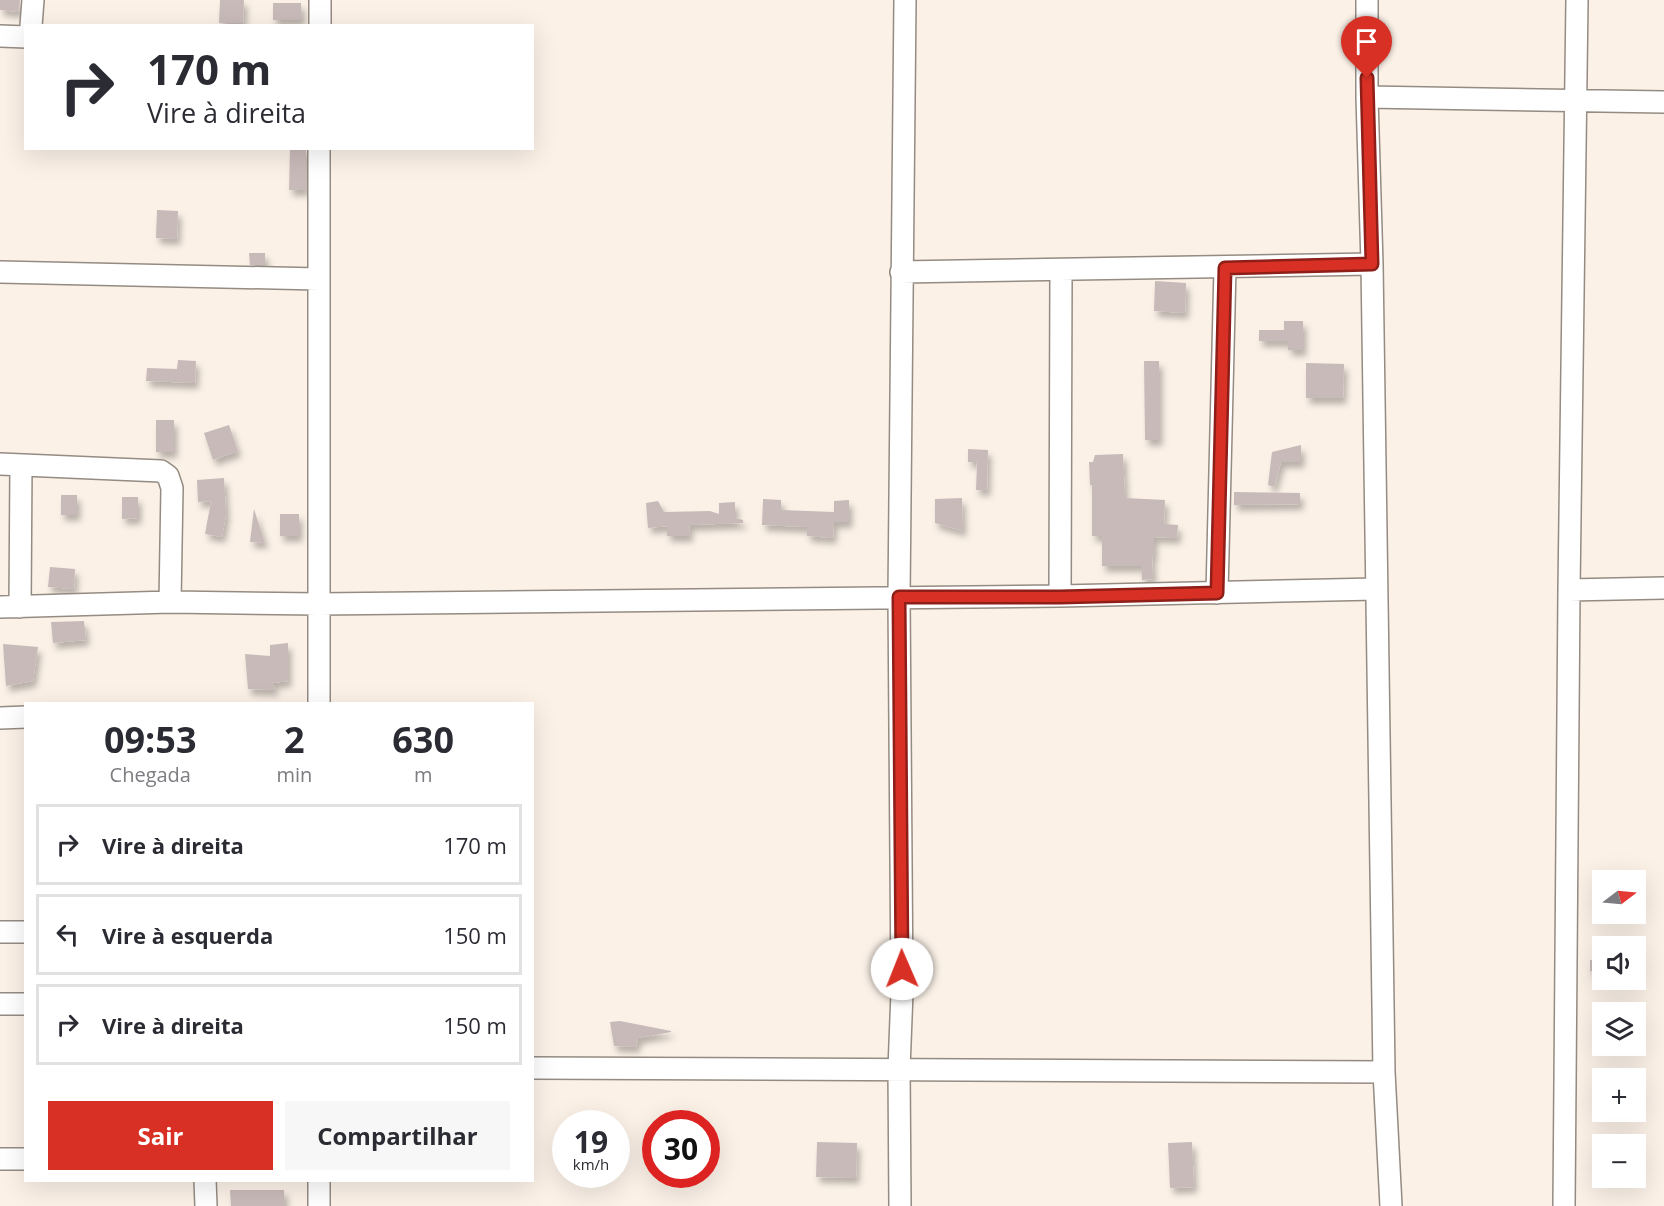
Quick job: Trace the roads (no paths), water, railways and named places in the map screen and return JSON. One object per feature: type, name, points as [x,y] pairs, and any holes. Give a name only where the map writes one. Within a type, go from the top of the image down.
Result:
[{"type":"street","points":[[32,24],[33,0]]},
{"type":"street","points":[[320,0],[320,24]]},
{"type":"street","points":[[900,1206],[899,1069],[902,992],[899,597],[905,0]]},
{"type":"street","points":[[1367,0],[1384,1072],[1391,1206]]},
{"type":"street","points":[[1564,1206],[1577,0]]},
{"type":"street","points":[[0,36],[24,37]]},
{"type":"street","points":[[1367,97],[1664,102]]},
{"type":"street","points":[[319,150],[319,702]]},
{"type":"street","points":[[901,272],[1372,264]]},
{"type":"street","points":[[1217,593],[1225,268]]},
{"type":"street","points":[[1060,597],[1061,271]]},
{"type":"street","points":[[0,272],[318,279]]},
{"type":"street","points":[[170,602],[172,488],[168,476],[160,471],[10,464],[10,607],[170,602],[318,604],[1060,597],[1376,589]]},
{"type":"street","points":[[1569,590],[1664,588]]},
{"type":"street","points":[[0,718],[24,717]]},
{"type":"street","points":[[0,932],[24,932]]},
{"type":"street","points":[[0,1004],[24,1004]]},
{"type":"street","points":[[534,1068],[1384,1072]]},
{"type":"street","points":[[0,1159],[24,1159]]},
{"type":"street","points":[[205,1182],[206,1206]]},
{"type":"street","points":[[320,1182],[320,1206]]}]
